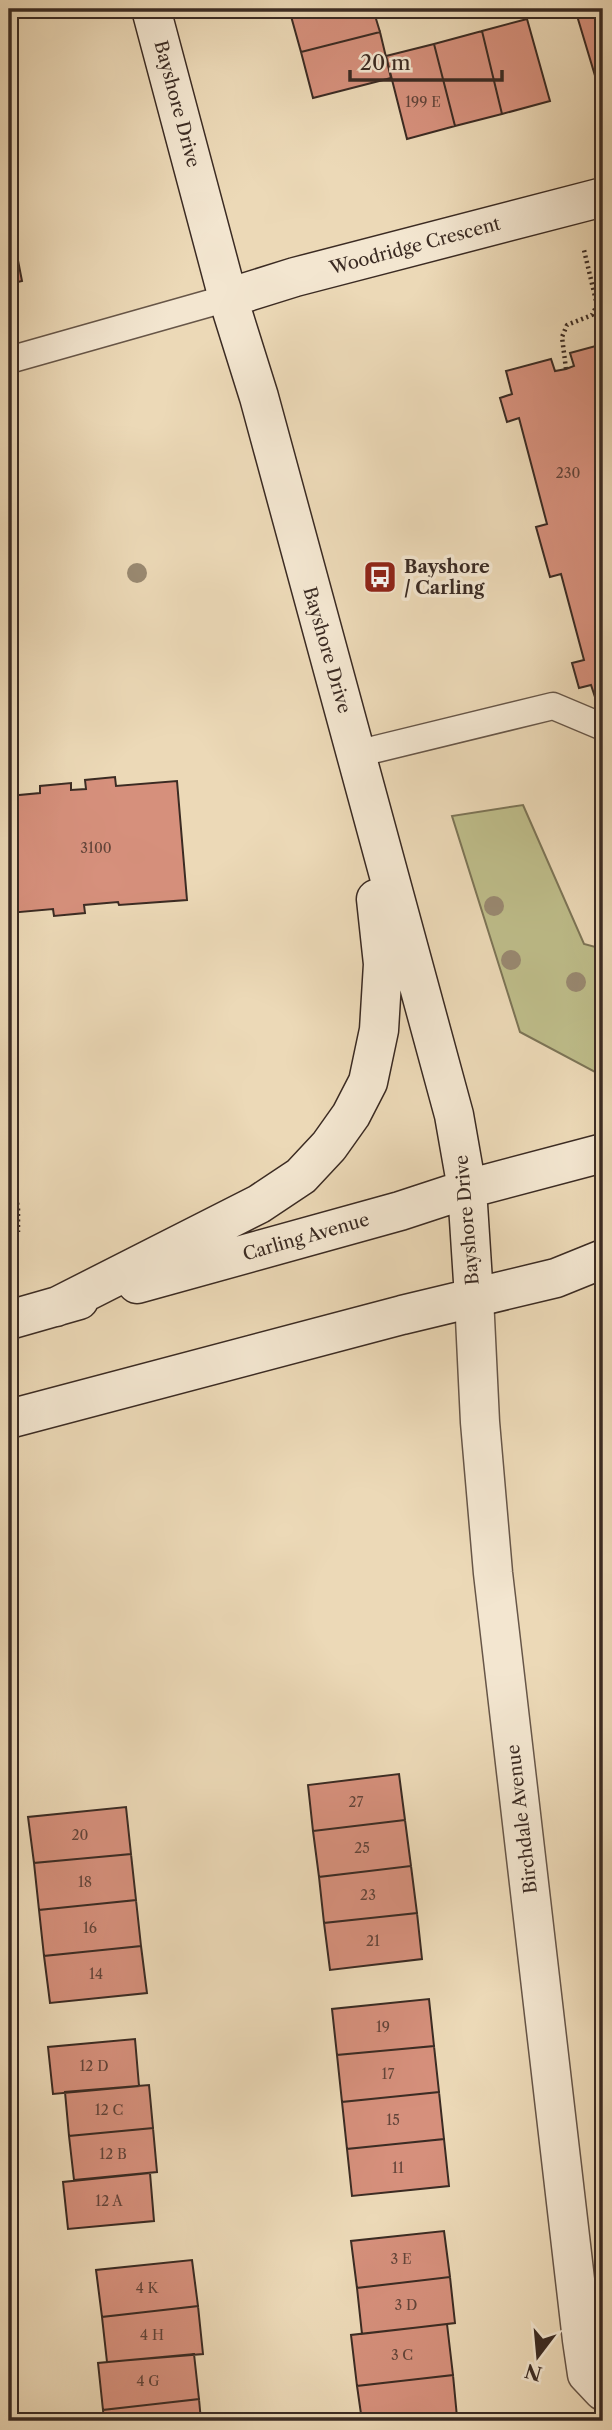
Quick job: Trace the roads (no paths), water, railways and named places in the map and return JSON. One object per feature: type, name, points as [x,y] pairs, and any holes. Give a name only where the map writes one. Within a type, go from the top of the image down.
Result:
[{"type":"main road","name":"Bayshore Drive","points":[[152,9],[228,298],[259,397],[454,1115],[467,1189],[474,1297]]},
{"type":"main road","name":"Woodridge Crescent","points":[[228,298],[295,277],[603,197]]},
{"type":"main road","points":[[56,1307],[259,1204],[301,1176],[329,1146],[351,1115],[368,1082],[379,1030],[383,964],[358,761]]},
{"type":"main road","name":"Carling Avenue","points":[[9,1320],[400,1211],[467,1189],[603,1153]]},
{"type":"main road","points":[[9,1419],[556,1278],[603,1259]]},
{"type":"main road","name":"Birchdale Avenue","points":[[474,1297],[480,1422],[494,1573],[582,2340],[587,2374],[603,2391]]},
{"type":"lane","points":[[9,360],[228,298]]},
{"type":"lane","points":[[358,761],[554,706],[603,727]]},
{"type":"place","name":"Bayshore / Carling","points":[[380,577]]}]
